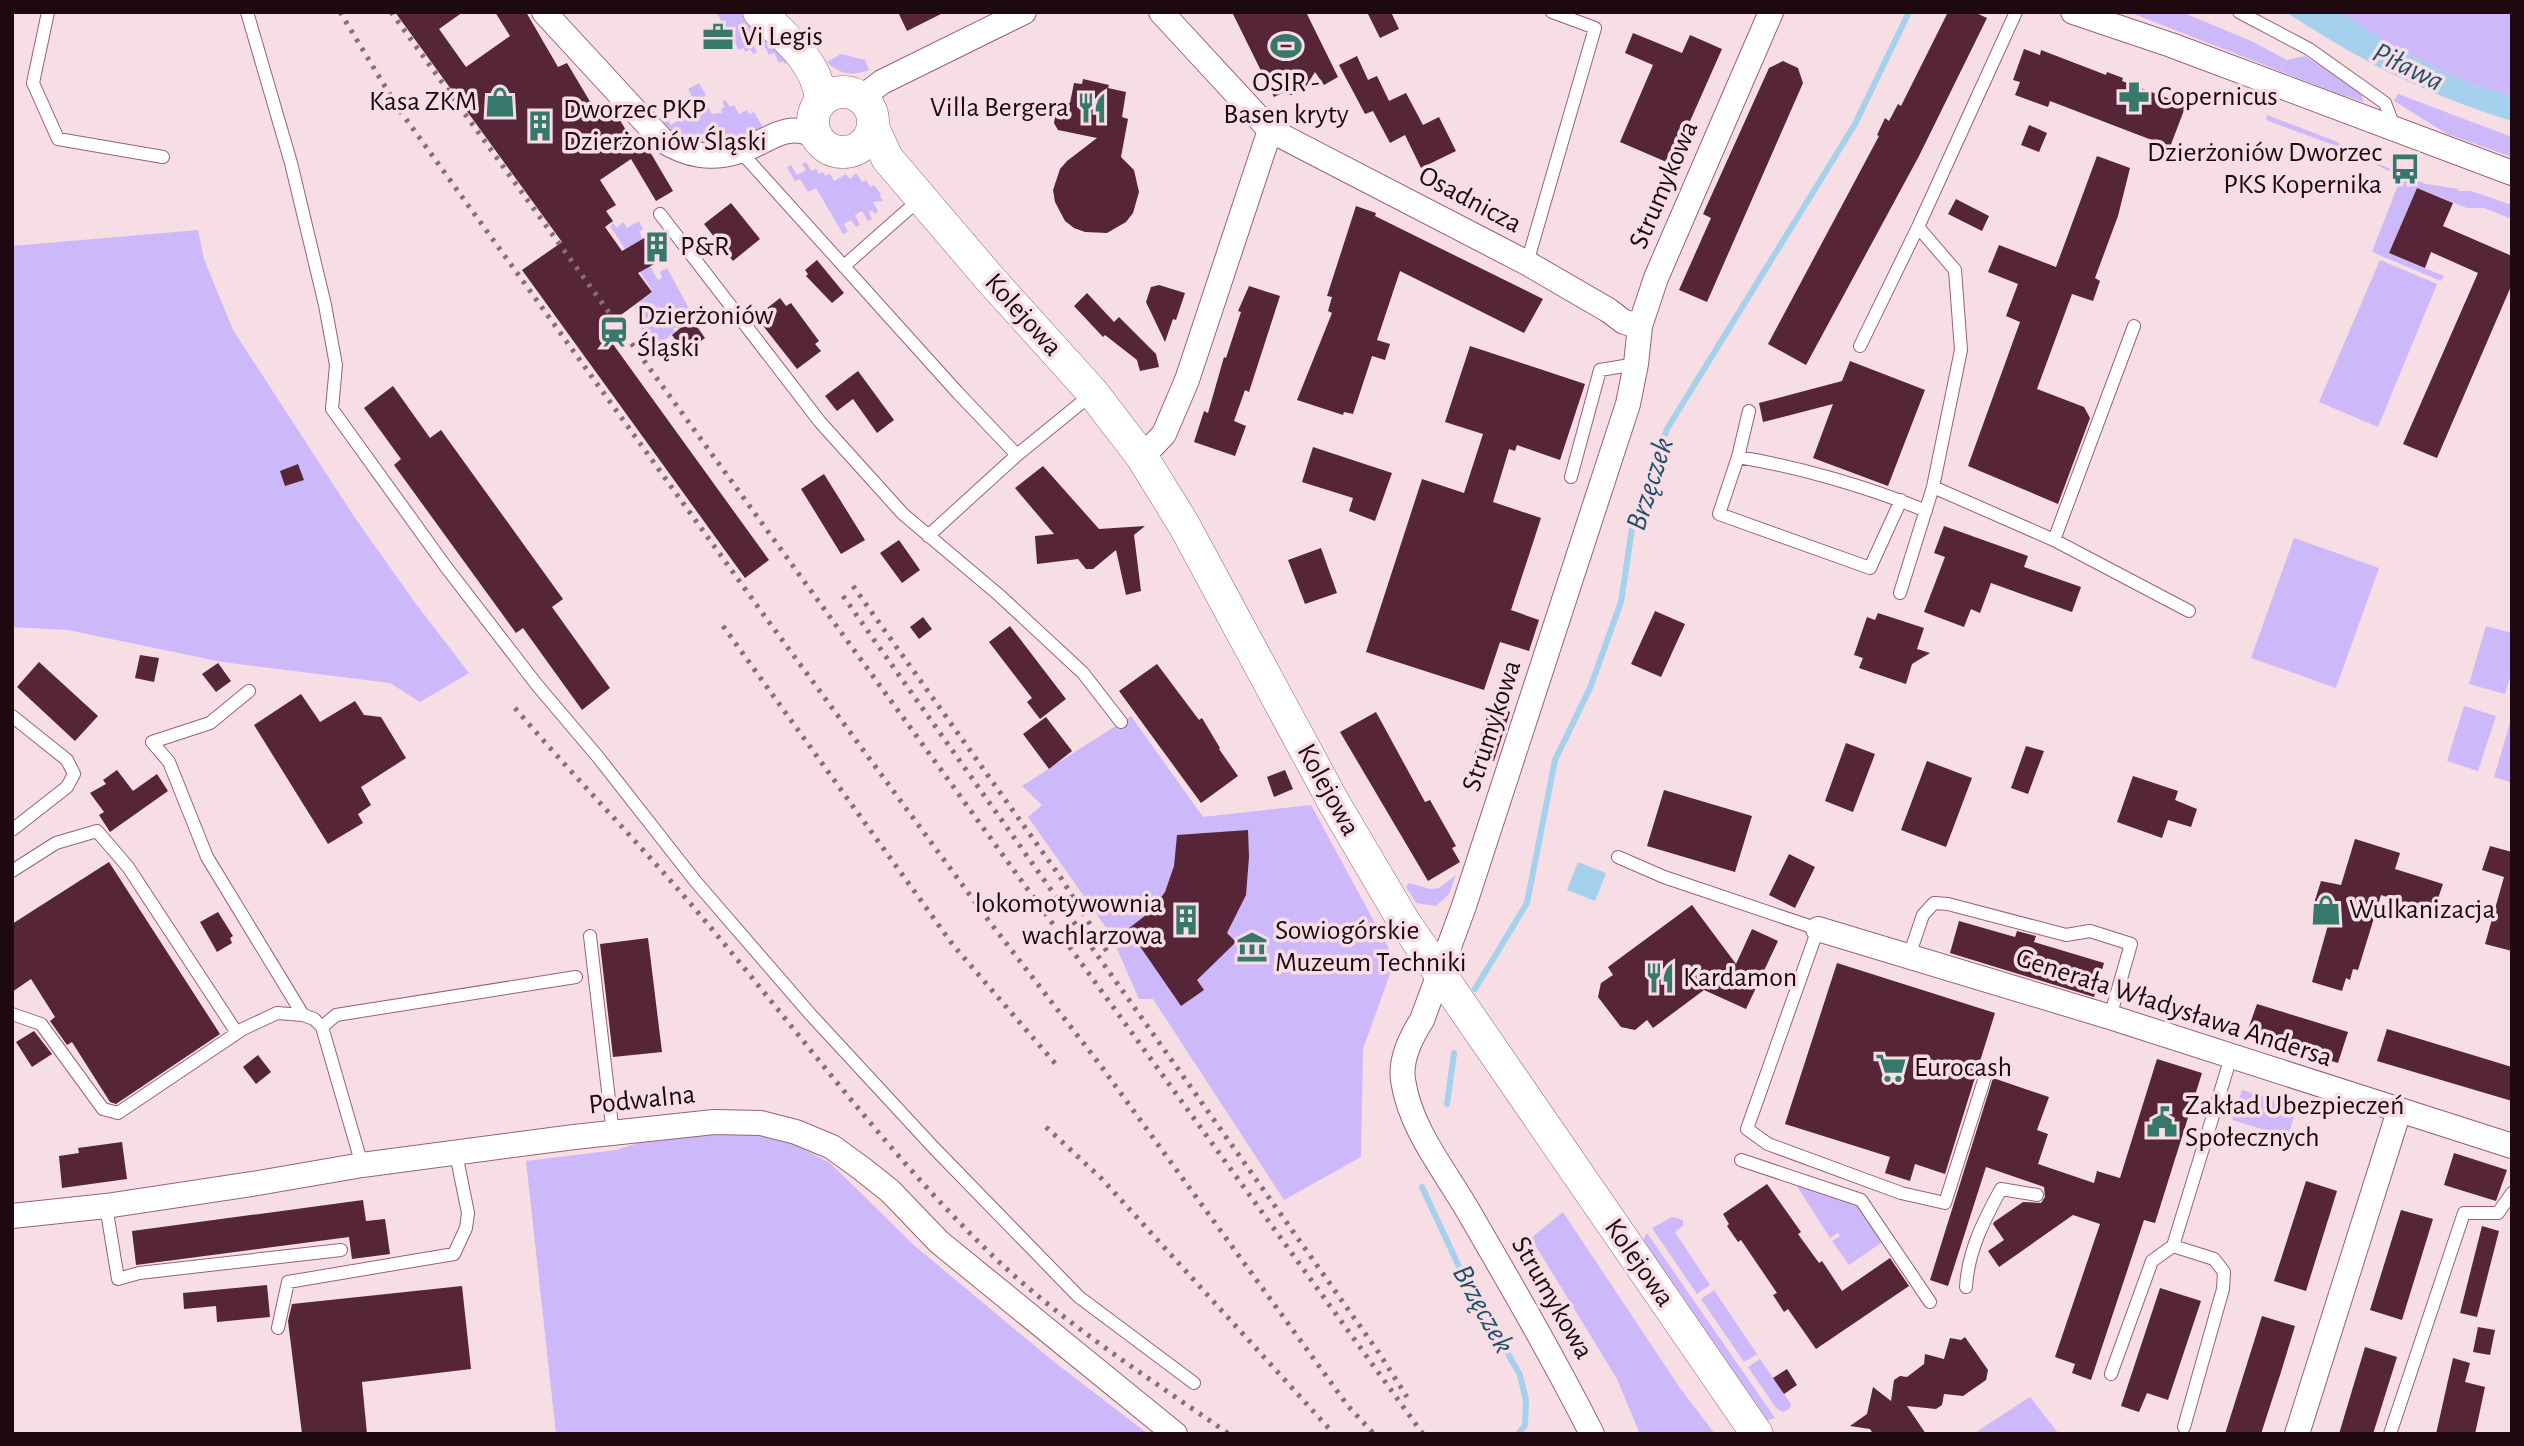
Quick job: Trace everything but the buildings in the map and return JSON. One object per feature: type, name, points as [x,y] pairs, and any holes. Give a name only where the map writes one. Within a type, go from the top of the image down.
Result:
[{"type":"street","points":[[544,12],[662,140],[678,150],[709,156],[740,151],[786,130],[798,130],[816,136]]},
{"type":"street","points":[[759,12],[834,91],[871,111],[875,143],[856,150],[838,152],[821,144],[816,136],[813,117],[834,91],[883,82],[1024,12]]},
{"type":"street","name":"Osadnicza","points":[[1161,12],[1270,130],[1527,263],[1608,310],[1623,322],[1640,326]]},
{"type":"street","name":"Strumykowa","points":[[1592,1434],[1539,1333],[1417,1125],[1402,1078],[1404,1061],[1469,893],[1628,404],[1640,326],[1656,278],[1772,12]]},
{"type":"street","points":[[2073,12],[2171,45],[2512,173]]},
{"type":"street","points":[[1142,457],[1164,434],[1187,380],[1270,130]]},
{"type":"street","name":"Kolejowa","points":[[875,143],[991,281],[1093,393],[1142,457],[1184,525],[1334,803],[1403,920],[1757,1434]]},
{"type":"street","name":"Generała Władysława Andersa","points":[[1818,929],[2109,1017],[2512,1146]]},
{"type":"street","points":[[2297,1434],[2399,1111]]},
{"type":"street","name":"Podwalna","points":[[12,1216],[106,1206],[362,1165],[714,1122],[761,1123],[796,1132],[832,1147],[890,1191],[939,1242],[1175,1434]]},
{"type":"lane","points":[[48,12],[33,83],[58,139],[163,158]]},
{"type":"lane","points":[[247,12],[291,163],[325,305],[335,365],[332,409],[446,568],[537,685],[598,757],[696,882],[811,1015],[934,1148],[1079,1297],[1194,1383]]},
{"type":"lane","points":[[1527,263],[1595,28],[1552,12]]},
{"type":"lane","points":[[1860,346],[1918,228],[2017,12]]},
{"type":"lane","points":[[2239,12],[2309,49],[2385,103],[2396,130]]},
{"type":"lane","points":[[740,151],[1017,455]]},
{"type":"lane","points":[[844,266],[921,198]]},
{"type":"lane","points":[[660,214],[820,422],[903,514],[999,594],[1083,673],[1121,722]]},
{"type":"lane","points":[[1900,593],[1933,487],[1961,350],[1955,270],[1918,228]]},
{"type":"lane","points":[[2054,540],[2134,326]]},
{"type":"lane","points":[[1571,477],[1600,370],[1636,364]]},
{"type":"lane","points":[[928,536],[1017,455],[1093,393]]},
{"type":"lane","points":[[1749,411],[1720,514],[1870,568],[1900,500]]},
{"type":"lane","points":[[1738,457],[1771,463],[1900,500],[1926,511]]},
{"type":"lane","points":[[1933,487],[2054,540],[2189,611]]},
{"type":"lane","points":[[249,691],[210,723],[152,742],[169,762],[207,857],[303,1015]]},
{"type":"lane","points":[[12,716],[67,760],[74,774],[67,787],[12,830]]},
{"type":"lane","points":[[12,871],[56,843],[97,831],[128,867],[237,1033]]},
{"type":"lane","points":[[1618,857],[1661,881],[1818,929],[1747,1129],[1768,1144],[1901,1193],[1945,1203],[1985,1077]]},
{"type":"lane","points":[[1909,956],[1923,915],[1934,903],[1948,904],[2066,935],[2090,931],[2131,944],[2109,1017]]},
{"type":"lane","points":[[590,936],[613,1134]]},
{"type":"lane","points":[[323,1027],[336,1015],[576,978]]},
{"type":"lane","points":[[12,1014],[41,1024],[103,1109],[118,1113],[237,1033],[277,1013],[303,1015],[314,1019],[323,1027],[362,1165]]},
{"type":"lane","points":[[2111,1374],[2151,1261],[2173,1246],[2231,1057]]},
{"type":"lane","points":[[278,1328],[288,1282],[454,1254],[466,1228],[468,1213],[456,1154]]},
{"type":"lane","points":[[1741,1160],[1861,1200],[1930,1302]]},
{"type":"lane","points":[[1966,1287],[1967,1271],[1981,1226],[2001,1189],[2037,1195]]},
{"type":"lane","points":[[2390,1434],[2464,1213],[2498,1213],[2512,1193]]},
{"type":"lane","points":[[106,1206],[118,1279],[139,1273],[341,1250]]},
{"type":"lane","points":[[2173,1246],[2214,1259],[2224,1272],[2223,1289],[2184,1427]]},
{"type":"shaded area","points":[[716,12],[746,12],[792,60],[785,64],[783,61],[779,63],[774,53],[769,55],[765,47],[761,49],[756,41],[752,43],[757,52],[753,54],[750,49],[746,52],[743,48],[739,50]]},
{"type":"shaded area","points":[[2129,12],[2182,12],[2253,42],[2287,60],[2305,56],[2361,93],[2364,102],[2336,93]]},
{"type":"shaded area","points":[[2337,12],[2512,12],[2512,96],[2471,84],[2397,49]]},
{"type":"shaded area","points":[[841,54],[865,60],[869,70],[847,73],[837,70],[827,62]]},
{"type":"shaded area","points":[[699,83],[712,114],[722,113],[721,109],[725,107],[722,102],[725,100],[730,107],[734,105],[739,114],[747,110],[750,114],[754,112],[764,129],[737,140],[711,145],[687,140],[661,124],[668,120],[671,125],[678,120],[673,111],[677,109],[682,117],[690,112],[693,118],[697,116],[693,107],[696,104],[688,89]]},
{"type":"shaded area","points":[[2398,94],[2512,137],[2512,157],[2447,134],[2394,101]]},
{"type":"shaded area","points":[[2267,115],[2335,141],[2360,156],[2426,184],[2471,191],[2512,205],[2512,219],[2484,208],[2467,208],[2417,188],[2389,253],[2444,276],[2441,281],[2372,252],[2401,177],[2347,150],[2266,120]]},
{"type":"shaded area","points":[[806,162],[811,171],[816,169],[819,174],[823,172],[825,176],[830,174],[834,181],[846,174],[850,179],[856,173],[862,182],[866,180],[870,187],[874,185],[883,201],[873,202],[878,211],[875,214],[872,210],[869,212],[872,219],[868,221],[862,211],[855,215],[860,225],[856,227],[851,220],[844,224],[848,232],[843,234],[816,188],[808,192],[800,179],[795,181],[787,167],[791,165],[797,175],[806,170],[802,164]]},
{"type":"shaded area","points":[[639,221],[643,229],[639,232],[644,241],[637,245],[658,280],[662,278],[660,272],[667,268],[705,338],[690,320],[678,329],[673,329],[675,332],[655,347],[637,321],[635,305],[652,293],[652,290],[610,226],[613,223],[617,228],[623,222],[627,228]]},
{"type":"shaded area","points":[[198,230],[204,259],[233,330],[355,518],[469,673],[420,702],[390,683],[222,662],[68,630],[12,627],[12,246]]},
{"type":"shaded area","points":[[2380,260],[2437,284],[2378,427],[2319,402]]},
{"type":"shaded area","points":[[2294,538],[2379,568],[2336,688],[2251,658]]},
{"type":"shaded area","points":[[2486,626],[2512,633],[2512,671],[2505,694],[2469,684]]},
{"type":"shaded area","points":[[2464,706],[2496,716],[2478,771],[2447,761]]},
{"type":"shaded area","name":"Sowiogórskie Muzeum Techniki","points":[[1131,716],[1203,817],[1311,805],[1395,960],[1363,1049],[1361,1157],[1284,1200],[1153,999],[1139,999],[1110,933],[1028,817],[1042,805],[1022,786]]},
{"type":"shaded area","points":[[2512,716],[2512,783],[2494,777]]},
{"type":"shaded area","points":[[1456,875],[1449,894],[1436,906],[1416,903],[1406,887],[1409,883],[1430,889],[1439,888]]},
{"type":"shaded area","points":[[2242,1090],[2297,1106],[2288,1137],[2232,1120]]},
{"type":"shaded area","points":[[690,1127],[774,1134],[830,1163],[916,1247],[1053,1361],[1148,1434],[556,1434],[526,1161],[616,1150]]},
{"type":"shaded area","points":[[1795,1183],[1858,1204],[1884,1241],[1849,1265],[1832,1241],[1840,1236],[1838,1233],[1830,1238]]},
{"type":"shaded area","points":[[1563,1212],[1680,1388],[1715,1434],[1640,1434],[1617,1379],[1531,1238]]},
{"type":"shaded area","points":[[1672,1217],[1683,1220],[1683,1226],[1675,1232],[1710,1285],[1697,1294],[1652,1228]]},
{"type":"shaded area","points":[[1647,1233],[1775,1418],[1766,1421],[1642,1242]]},
{"type":"shaded area","points":[[1714,1290],[1757,1354],[1744,1362],[1701,1299]]},
{"type":"shaded area","points":[[1760,1359],[1791,1404],[1789,1409],[1783,1412],[1776,1408],[1748,1367]]},
{"type":"shaded area","points":[[2030,1397],[2059,1434],[1973,1434]]},
{"type":"water","name":"Piława","points":[[2286,12],[2340,12],[2397,49],[2471,84],[2512,96],[2512,121],[2451,100],[2395,75]]},
{"type":"water","points":[[1578,862],[1606,873],[1595,901],[1567,890]]},
{"type":"waterway","name":"Brzęczek","points":[[1475,989],[1527,903],[1555,760],[1590,688],[1621,602],[1633,522],[1667,429],[1855,124],[1909,12]]},
{"type":"waterway","name":"Brzęczek","points":[[1447,1104],[1454,1053]]},
{"type":"waterway","name":"Brzęczek","points":[[1422,1187],[1462,1273],[1520,1375],[1526,1400],[1525,1425],[1518,1434]]},
{"type":"railway","points":[[340,12],[398,108],[766,618],[989,921],[1101,1066],[1348,1406],[1374,1434]]},
{"type":"railway","points":[[391,12],[1423,1434]]},
{"type":"railway","points":[[853,586],[1061,878],[1108,953]]},
{"type":"railway","points":[[843,596],[1379,1353],[1407,1397]]},
{"type":"railway","points":[[723,626],[953,945],[1059,1068]]},
{"type":"railway","points":[[515,708],[692,905],[886,1141],[958,1221],[996,1259],[1051,1306],[1109,1351],[1229,1434]]},
{"type":"railway","points":[[1046,1127],[1102,1179],[1334,1434]]},
{"type":"place","name":"Vi Legis","points":[[718,37]]},
{"type":"place","name":"OSIR - Basen kryty","points":[[1286,46]]},
{"type":"place","name":"Copernicus","points":[[2134,97]]},
{"type":"place","name":"Kasa ZKM","points":[[500,102]]},
{"type":"place","name":"Villa Bergera","points":[[1092,108]]},
{"type":"place","name":"Dworzec PKP Dzierżoniów Śląski","points":[[540,126]]},
{"type":"place","name":"Dzierżoniów Dworzec PKS Kopernika","points":[[2405,169]]},
{"type":"place","name":"P&R","points":[[657,247]]},
{"type":"place","name":"Dzierżoniów Śląski","points":[[614,332]]},
{"type":"place","name":"Wulkanizacja","points":[[2326,910]]},
{"type":"place","name":"lokomotywownia wachlarzowa","points":[[1186,920]]},
{"type":"place","name":"Sowiogórskie Muzeum Techniki","points":[[1252,947]]},
{"type":"place","name":"Kardamon","points":[[1660,978]]},
{"type":"place","name":"Eurocash","points":[[1891,1068]]},
{"type":"place","name":"Zakład Ubezpieczeń Społecznych","points":[[2162,1122]]}]
